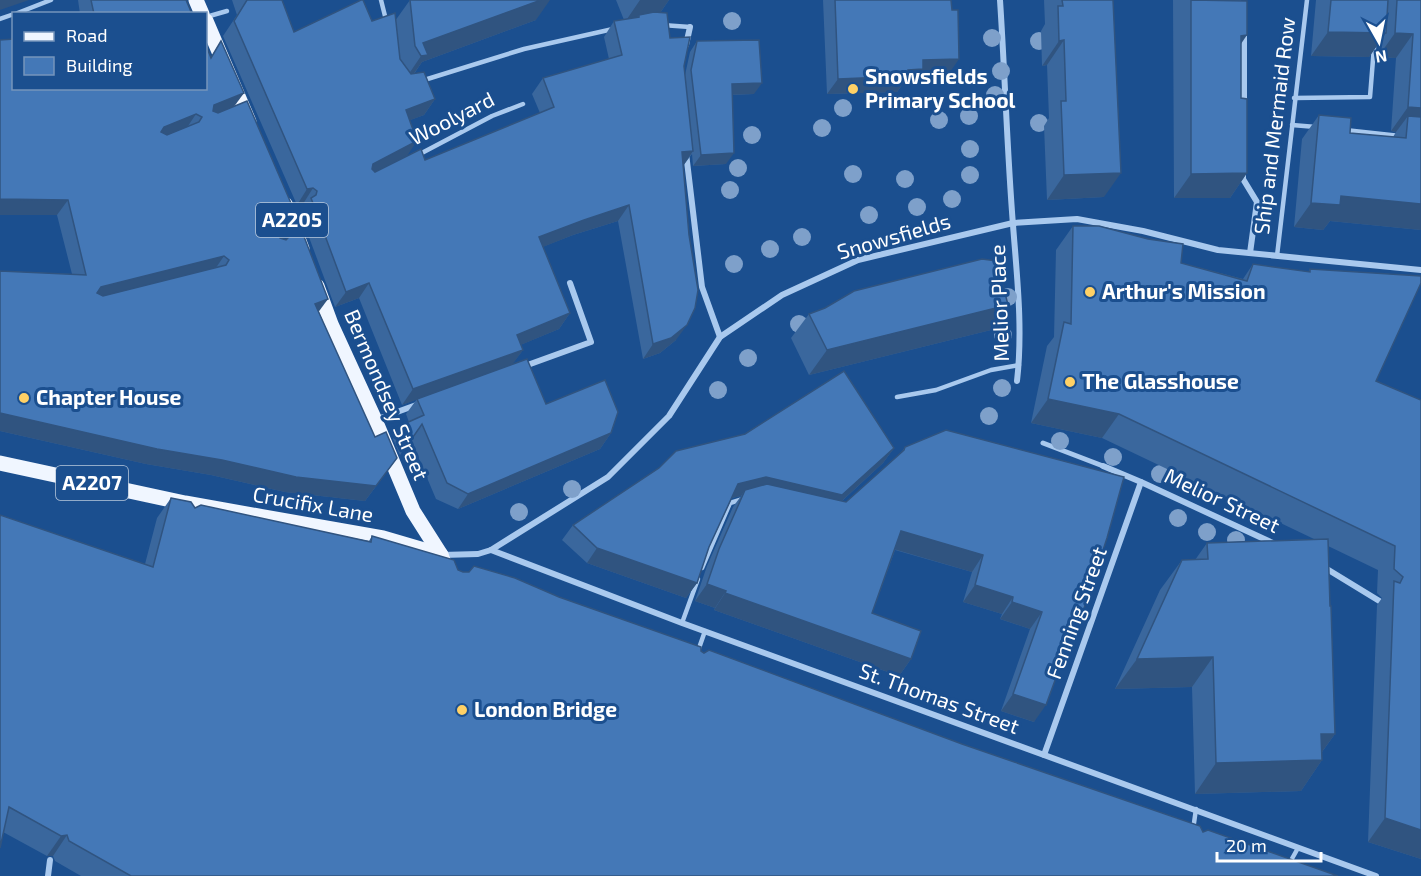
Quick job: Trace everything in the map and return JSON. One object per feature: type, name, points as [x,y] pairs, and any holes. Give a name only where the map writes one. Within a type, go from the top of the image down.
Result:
[{"type":"main road","points":[[207,22],[239,111],[257,140]]},
{"type":"main road","name":"Bermondsey Street","points":[[280,192],[295,210],[292,233],[311,271],[331,324],[375,420],[412,511],[441,555],[451,583]]},
{"type":"main road","name":"Crucifix Lane","points":[[0,463],[184,507],[383,538],[441,555]]},
{"type":"street","name":"Melior Place","points":[[1000,0],[1019,292],[1017,381]]},
{"type":"street","points":[[1244,24],[1244,108]]},
{"type":"street","points":[[685,49],[690,27]]},
{"type":"street","points":[[686,150],[702,287],[720,338]]},
{"type":"street","points":[[1243,167],[1243,179],[1257,202],[1250,253]]},
{"type":"street","name":"Snowsfields","points":[[441,555],[478,554],[491,550],[608,477],[669,416],[720,338],[782,295],[858,260],[1013,223],[1077,219],[1143,231],[1218,250],[1421,270]]},
{"type":"street","points":[[515,369],[591,342],[570,283]]},
{"type":"street","points":[[375,420],[429,401]]},
{"type":"street","name":"Melior Street","points":[[1043,443],[1141,482],[1281,547]]},
{"type":"street","name":"Fenning Street","points":[[1044,755],[1141,482]]},
{"type":"street","name":"St. Thomas Street","points":[[491,550],[682,623],[1376,876]]},
{"type":"street","points":[[1314,562],[1381,602]]},
{"type":"street","points":[[48,876],[50,860]]},
{"type":"lane","points":[[19,12],[51,0]]},
{"type":"lane","points":[[381,0],[388,26]]},
{"type":"lane","name":"Ship and Mermaid Row","points":[[1277,256],[1307,0]]},
{"type":"lane","points":[[207,19],[227,11]]},
{"type":"lane","points":[[655,24],[690,27]]},
{"type":"lane","points":[[413,83],[525,48],[622,27]]},
{"type":"lane","points":[[1294,98],[1370,97],[1374,40]]},
{"type":"lane","name":"Woolyard","points":[[407,160],[492,116],[524,104]]},
{"type":"lane","points":[[1292,124],[1327,128]]},
{"type":"lane","points":[[1339,130],[1409,137]]},
{"type":"lane","points":[[897,398],[936,390],[991,370],[1019,365]]},
{"type":"lane","points":[[682,623],[703,564],[730,503],[747,498]]},
{"type":"lane","points":[[696,655],[705,631]]},
{"type":"lane","points":[[1192,837],[1196,809]]},
{"type":"lane","points":[[1283,872],[1298,848]]},
{"type":"building","points":[[91,0],[186,0],[191,12],[94,12]]},
{"type":"building","points":[[247,0],[282,0],[294,32],[361,0],[372,21],[395,13],[400,59],[411,74],[424,72],[435,99],[406,110],[417,141],[373,164],[372,169],[375,172],[421,149],[425,160],[554,107],[543,78],[622,55],[614,21],[654,12],[667,13],[670,38],[690,37],[684,66],[693,151],[682,152],[689,235],[698,290],[695,308],[687,325],[671,338],[653,344],[629,205],[539,237],[570,313],[517,335],[523,350],[413,389],[369,283],[346,292],[311,198],[316,195],[317,191],[313,188],[307,189],[234,21]]},
{"type":"building","points":[[410,0],[541,0],[423,43],[428,55],[421,56],[415,46]]},
{"type":"building","points":[[835,0],[951,0],[952,10],[958,10],[959,59],[923,60],[923,69],[908,70],[908,76],[838,79]]},
{"type":"building","points":[[1062,0],[1113,0],[1121,173],[1064,175],[1061,101],[1066,101],[1064,40],[1059,41],[1058,6],[1063,6]]},
{"type":"building","points":[[1191,0],[1247,1],[1247,35],[1241,36],[1241,98],[1247,99],[1247,173],[1191,174]]},
{"type":"building","points":[[1331,0],[1388,0],[1386,33],[1328,32]]},
{"type":"building","points":[[1397,0],[1421,0],[1421,108],[1408,107],[1413,34],[1395,33]]},
{"type":"building","points":[[12,39],[12,90],[207,90],[207,48],[211,58],[221,41],[244,93],[214,105],[213,111],[218,113],[247,101],[297,217],[281,233],[280,238],[286,240],[300,226],[328,299],[315,304],[375,437],[386,432],[397,458],[376,486],[296,477],[222,460],[157,449],[0,413],[0,271],[86,275],[68,200],[0,199],[0,40]],"holes":[[[196,114],[202,117],[199,122],[167,135],[161,132],[164,127]],[[224,256],[229,260],[226,265],[103,296],[97,293],[101,287]]]},
{"type":"building","points":[[759,40],[762,83],[732,84],[734,153],[701,155],[691,70],[697,41]]},
{"type":"building","points":[[1319,115],[1351,118],[1350,133],[1406,138],[1408,116],[1421,117],[1421,204],[1341,196],[1340,205],[1311,203]]},
{"type":"building","points":[[1073,226],[1099,226],[1148,239],[1183,244],[1181,263],[1247,281],[1253,264],[1310,272],[1310,269],[1421,276],[1421,283],[1376,381],[1421,400],[1421,830],[1385,818],[1394,581],[1400,583],[1403,577],[1394,569],[1395,546],[1119,414],[1048,399],[1064,322],[1071,324]]},
{"type":"building","points":[[982,259],[997,261],[1008,305],[827,350],[809,314],[825,308],[854,291]]},
{"type":"building","points":[[527,359],[546,404],[605,380],[618,412],[611,433],[468,494],[447,483],[422,424],[411,440],[404,424],[424,415],[417,399]]},
{"type":"building","points":[[844,371],[894,448],[842,495],[766,477],[738,484],[709,547],[697,583],[597,548],[573,525],[659,468],[676,451],[745,434]]},
{"type":"building","points":[[946,430],[1124,477],[1079,624],[1076,623],[1046,705],[1013,694],[1042,612],[1012,602],[1013,597],[975,585],[983,555],[901,531],[872,613],[921,631],[911,659],[725,593],[726,591],[707,584],[719,549],[745,490],[767,484],[846,502],[905,447]]},
{"type":"building","name":"London Bridge","points":[[171,498],[191,502],[195,508],[201,505],[371,542],[372,536],[454,560],[458,570],[463,572],[469,572],[474,566],[515,578],[559,597],[701,647],[704,653],[709,650],[962,744],[1200,826],[1203,832],[1208,830],[1338,876],[131,876],[69,841],[67,835],[61,836],[9,807],[0,848],[0,515],[153,567]]},
{"type":"building","points":[[1328,539],[1335,734],[1321,734],[1322,760],[1216,763],[1213,657],[1137,659],[1182,560],[1208,559],[1207,543]]},
{"type":"place","name":"Snowsfields Primary School","points":[[853,89]]},
{"type":"place","name":"Arthur's Mission","points":[[1090,292]]},
{"type":"place","name":"The Glasshouse","points":[[1070,382]]},
{"type":"place","name":"Chapter House","points":[[24,398]]},
{"type":"place","name":"London Bridge","points":[[462,710]]}]
